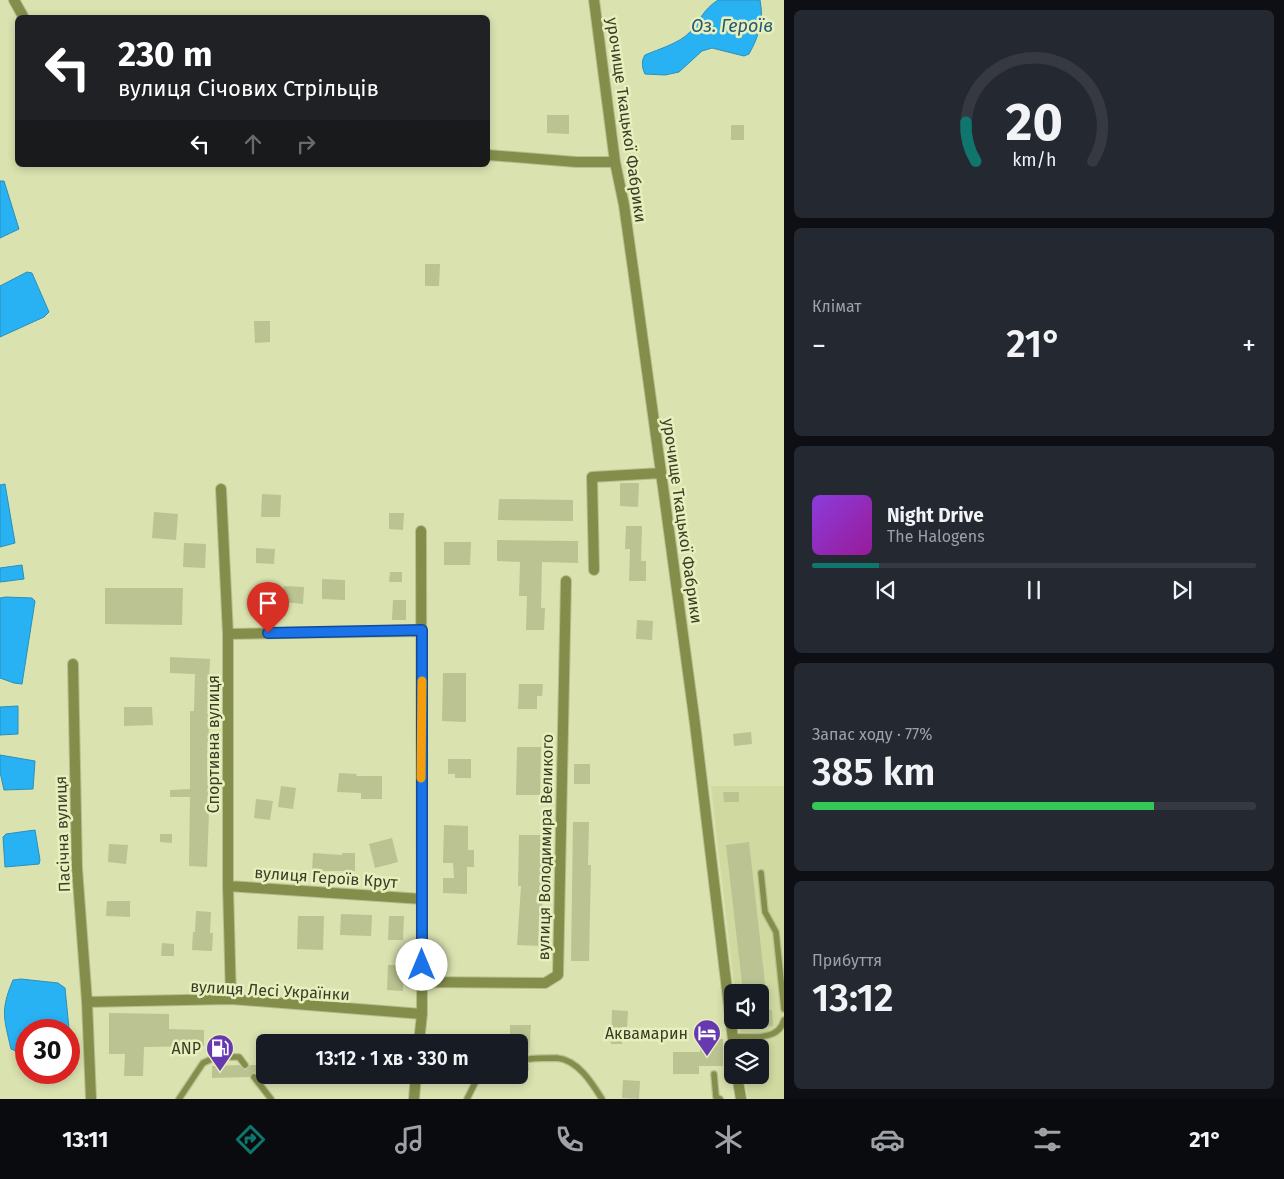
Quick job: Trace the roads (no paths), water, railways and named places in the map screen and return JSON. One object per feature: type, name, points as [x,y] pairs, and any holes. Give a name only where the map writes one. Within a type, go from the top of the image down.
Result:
[{"type":"street","points":[[14,0],[22,15]]},
{"type":"street","name":"урочище Ткацької Фабрики","points":[[594,0],[615,162],[629,240],[695,724],[732,1037]]},
{"type":"street","points":[[490,155],[576,162],[615,162]]},
{"type":"street","points":[[594,570],[592,477],[661,473]]},
{"type":"street","name":"Спортивна вулиця","points":[[221,489],[228,634],[228,886],[231,1000]]},
{"type":"street","points":[[420,1034],[422,1014],[421,531]]},
{"type":"street","name":"вулиця Володимира Великого","points":[[422,982],[545,983],[558,975],[566,581]]},
{"type":"street","points":[[228,634],[422,630]]},
{"type":"street","name":"Пасічна вулиця","points":[[73,664],[77,868],[87,1002],[91,1099]]},
{"type":"street","name":"вулиця Героїв Крут","points":[[228,886],[422,899]]},
{"type":"street","name":"вулиця Лесі Українки","points":[[87,1002],[231,1000],[422,1014]]},
{"type":"street","points":[[414,1099],[415,1084]]},
{"type":"street","points":[[739,1084],[741,1099]]},
{"type":"lane","points":[[761,873],[765,912],[776,932],[784,1009]]},
{"type":"lane","points":[[732,1037],[772,1035],[779,1031],[784,1020]]},
{"type":"lane","points":[[180,1099],[203,1063],[216,1057],[239,1057],[245,1065]]},
{"type":"lane","points":[[530,1058],[559,1058],[572,1063],[588,1078],[602,1099]]},
{"type":"lane","points":[[714,1074],[716,1097],[720,1099]]},
{"type":"lane","points":[[254,1077],[270,1099]]},
{"type":"lane","points":[[467,1099],[474,1084]]},
{"type":"water","name":"Оз. Героїв","points":[[718,0],[760,0],[760,28],[749,54],[744,56],[712,48],[702,51],[679,72],[665,75],[645,74],[642,64],[645,55],[686,36],[705,11]]},
{"type":"water","points":[[0,181],[4,181],[19,229],[0,238]]},
{"type":"water","points":[[27,272],[32,273],[49,312],[44,317],[0,337],[0,286]]},
{"type":"water","points":[[5,484],[15,543],[0,547],[0,485]]},
{"type":"water","points":[[22,565],[24,579],[0,582],[0,568]]},
{"type":"water","points":[[0,598],[32,598],[35,601],[22,684],[0,678]]},
{"type":"water","points":[[18,706],[18,734],[0,735],[0,707]]},
{"type":"water","points":[[0,755],[35,761],[33,789],[4,790],[0,772]]},
{"type":"water","points":[[35,830],[39,864],[5,867],[3,837],[6,834]]},
{"type":"water","points":[[21,979],[58,983],[65,988],[68,1019],[15,1019],[15,1051],[11,1049],[5,1022],[6,999],[13,980]]},
{"type":"place","name":"Аквамарин","points":[[707,1057]]},
{"type":"place","name":"ANP","points":[[220,1072]]}]
